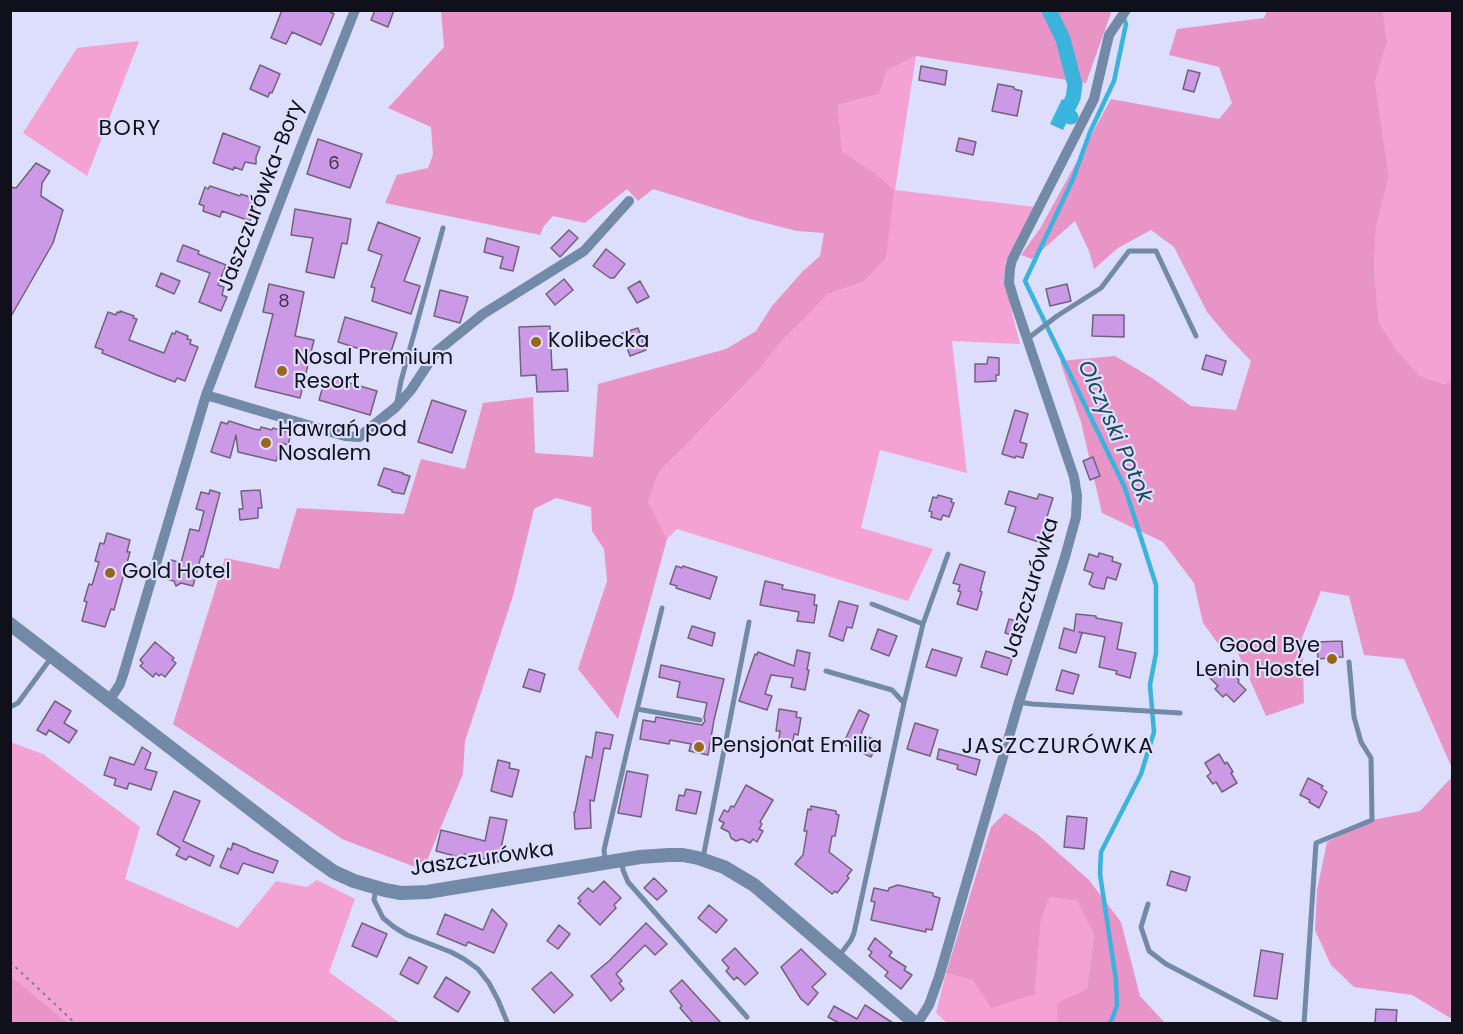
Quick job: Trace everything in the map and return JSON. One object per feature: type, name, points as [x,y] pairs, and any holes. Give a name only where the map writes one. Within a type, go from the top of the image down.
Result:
[{"type":"street","name":"Jaszczurówka-Bory","points":[[109,701],[123,675],[206,395],[355,10]]},
{"type":"street","name":"Jaszczurówka","points":[[10,624],[319,861],[347,878],[376,888],[401,892],[427,892],[622,859],[683,855],[703,860],[724,867],[754,885],[916,1023],[929,1005],[939,977],[1019,702],[1070,540],[1077,506],[1076,487],[1070,464],[1026,340],[1009,283],[1009,273],[1012,260],[1094,99],[1109,35],[1126,10]]},
{"type":"street","points":[[206,395],[345,436],[359,437],[396,407],[411,390],[436,352],[483,314],[584,251],[629,201]]},
{"type":"lane","points":[[396,407],[400,381],[443,228]]},
{"type":"lane","points":[[1026,340],[1057,316],[1101,288],[1129,251],[1156,251],[1196,336]]},
{"type":"lane","points":[[839,956],[854,933],[923,624],[948,554]]},
{"type":"lane","points":[[872,604],[923,624]]},
{"type":"lane","points":[[605,862],[604,850],[662,608]]},
{"type":"lane","points":[[703,860],[749,622]]},
{"type":"lane","points":[[10,707],[18,703],[52,657]]},
{"type":"lane","points":[[1304,1023],[1316,843],[1372,820],[1371,758],[1361,742],[1354,717],[1349,662]]},
{"type":"lane","points":[[826,671],[892,690],[904,703]]},
{"type":"lane","points":[[1019,702],[1180,713]]},
{"type":"lane","points":[[637,708],[700,720]]},
{"type":"lane","points":[[622,859],[623,870],[628,882],[747,1017]]},
{"type":"lane","points":[[376,888],[375,900],[383,918],[393,927],[407,935],[451,952],[478,969],[489,983],[508,1023]]},
{"type":"lane","points":[[1148,904],[1141,927],[1149,951],[1166,964],[1281,1023]]},
{"type":"path","points":[[10,962],[76,1023]]},
{"type":"shaded area","points":[[1110,10],[1111,13],[1086,83],[916,56],[887,70],[879,94],[838,105],[842,151],[872,171],[894,190],[886,258],[863,282],[828,294],[779,344],[759,370],[659,472],[648,501],[667,539],[618,719],[578,669],[607,581],[604,549],[592,531],[591,507],[556,498],[534,509],[513,596],[465,741],[463,774],[423,870],[342,839],[173,724],[225,558],[279,569],[297,508],[404,514],[421,459],[465,469],[483,403],[533,397],[535,453],[593,457],[598,384],[726,349],[756,331],[772,306],[803,271],[820,256],[824,233],[797,231],[750,219],[653,189],[638,201],[627,189],[585,223],[553,216],[540,235],[385,203],[397,175],[428,168],[433,155],[431,127],[388,108],[444,47],[441,11]]},
{"type":"shaded area","points":[[1267,11],[1383,11],[1387,42],[1375,82],[1389,176],[1376,227],[1374,269],[1379,322],[1396,349],[1420,376],[1445,384],[1452,379],[1452,768],[1404,659],[1364,655],[1349,596],[1321,591],[1302,638],[1304,703],[1266,716],[1237,651],[1219,645],[1203,623],[1194,583],[1163,542],[1102,513],[1081,422],[1060,361],[1115,356],[1152,378],[1191,406],[1236,410],[1251,361],[1207,312],[1174,247],[1151,230],[1118,248],[1094,269],[1089,251],[1075,221],[1032,259],[1021,255],[1041,227],[1111,99],[1219,119],[1232,103],[1219,67],[1169,55],[1177,29],[1264,18]]},
{"type":"shaded area","points":[[1383,11],[1452,11],[1452,379],[1446,384],[1420,376],[1396,349],[1379,322],[1374,269],[1376,227],[1389,176],[1375,82],[1387,42]]},
{"type":"shaded area","points":[[139,41],[87,176],[23,133],[77,48]]},
{"type":"shaded area","points":[[916,56],[895,190],[1034,207],[1005,263],[1004,281],[1020,344],[952,341],[967,473],[880,450],[861,528],[933,549],[908,601],[677,529],[667,539],[648,501],[659,472],[759,370],[779,344],[828,294],[863,282],[872,171],[842,151],[838,105],[879,94],[887,70]]},
{"type":"shaded area","points":[[10,742],[43,754],[140,827],[125,879],[238,928],[276,881],[307,887],[317,880],[355,899],[329,972],[400,1023],[68,1023],[11,976]]},
{"type":"shaded area","points":[[1452,777],[1452,1019],[1412,995],[1354,987],[1331,965],[1315,930],[1317,890],[1327,842],[1372,820],[1420,811]]},
{"type":"shaded area","points":[[1005,813],[1037,834],[1089,880],[1121,922],[1140,996],[1165,1023],[1058,1023],[1057,1003],[1087,989],[1094,935],[1077,901],[1050,897],[1041,920],[1035,994],[991,1008],[973,980],[946,973],[991,827]]},
{"type":"shaded area","points":[[1050,897],[1077,901],[1094,935],[1087,989],[1058,1003],[1058,1023],[947,1023],[936,1013],[946,973],[1035,994],[1041,920]]},
{"type":"shaded area","points":[[11,976],[68,1023],[11,1023]]},
{"type":"water","points":[[1062,99],[1075,105],[1063,130],[1050,124]]},
{"type":"building","points":[[282,10],[327,10],[334,14],[321,45],[292,32],[286,44],[271,38]]},
{"type":"building","points":[[375,10],[394,10],[388,27],[371,20]]},
{"type":"building","points":[[260,65],[280,74],[268,97],[250,89]]},
{"type":"building","points":[[921,66],[947,71],[945,85],[919,80]]},
{"type":"building","points":[[1188,70],[1200,73],[1194,92],[1183,89]]},
{"type":"building","points":[[998,84],[1022,91],[1017,116],[992,111]]},
{"type":"building","points":[[223,133],[260,147],[256,164],[245,162],[242,170],[234,167],[233,170],[213,163]]},
{"type":"building","points":[[959,138],[976,142],[973,155],[956,151]]},
{"type":"building","points":[[318,139],[362,154],[350,188],[307,174]]},
{"type":"building","points":[[36,163],[50,171],[42,183],[41,196],[63,210],[53,243],[10,318],[10,187],[16,188]]},
{"type":"building","points":[[210,186],[258,200],[250,221],[222,211],[220,217],[203,211],[204,206],[199,204],[205,187],[208,189]]},
{"type":"building","points":[[295,209],[351,219],[347,244],[342,243],[334,278],[306,272],[313,238],[291,235]]},
{"type":"building","points":[[378,222],[420,238],[404,281],[420,286],[411,314],[372,301],[375,288],[371,287],[382,255],[368,250]]},
{"type":"building","points":[[569,230],[578,238],[560,257],[551,248]]},
{"type":"building","points":[[487,238],[519,247],[513,271],[500,268],[503,257],[484,252]]},
{"type":"building","points":[[183,245],[199,251],[198,254],[226,265],[218,285],[224,287],[222,295],[227,297],[221,311],[199,302],[210,273],[177,261]]},
{"type":"building","points":[[606,249],[625,264],[614,278],[610,278],[593,266]]},
{"type":"building","points":[[161,273],[180,281],[174,294],[156,286]]},
{"type":"building","points":[[564,279],[573,290],[555,305],[546,294]]},
{"type":"building","points":[[640,281],[649,297],[637,303],[628,288]]},
{"type":"building","points":[[269,284],[304,292],[295,336],[314,340],[300,398],[255,387],[273,314],[263,312]]},
{"type":"building","points":[[1067,284],[1071,301],[1050,306],[1046,289]]},
{"type":"building","points":[[440,290],[468,297],[460,323],[434,316]]},
{"type":"building","points":[[120,311],[137,319],[129,340],[164,353],[172,333],[175,334],[176,331],[188,336],[187,339],[191,340],[190,344],[198,347],[185,381],[177,378],[175,382],[102,353],[103,350],[95,347],[108,312],[116,315]]},
{"type":"building","points":[[1093,315],[1124,315],[1124,337],[1092,336]]},
{"type":"building","points":[[345,317],[397,333],[389,358],[338,342]]},
{"type":"building","points":[[550,326],[552,370],[567,369],[568,391],[537,392],[536,375],[521,376],[519,327]]},
{"type":"building","points":[[638,328],[646,350],[630,356],[622,333]]},
{"type":"building","points":[[1206,355],[1226,361],[1222,375],[1202,369]]},
{"type":"building","points":[[988,357],[999,358],[999,375],[996,375],[996,381],[975,382],[975,364],[987,364]]},
{"type":"building","points":[[326,376],[377,391],[370,415],[319,400]]},
{"type":"building","points":[[432,400],[466,411],[452,453],[418,442]]},
{"type":"building","points":[[1015,410],[1028,414],[1020,442],[1027,444],[1023,458],[1002,454]]},
{"type":"building","points":[[229,421],[254,429],[260,430],[261,427],[272,430],[273,428],[291,433],[288,445],[282,443],[276,461],[238,452],[236,435],[230,458],[211,452],[221,422],[227,424]]},
{"type":"building","points":[[1093,457],[1100,476],[1090,480],[1083,461]]},
{"type":"building","points":[[384,468],[410,476],[404,494],[392,492],[378,485]]},
{"type":"building","points":[[210,490],[220,493],[193,586],[181,583],[176,586],[174,581],[166,579],[171,560],[181,563],[190,529],[199,531],[204,511],[196,509],[201,492],[209,494]]},
{"type":"building","points":[[260,490],[262,508],[258,508],[258,518],[240,520],[239,509],[243,509],[241,491]]},
{"type":"building","points":[[1009,491],[1037,499],[1039,494],[1053,498],[1044,526],[1051,528],[1045,544],[1008,532],[1016,507],[1005,504]]},
{"type":"building","points":[[938,495],[952,499],[951,502],[954,503],[949,517],[943,515],[941,520],[931,517],[932,512],[929,511],[933,497],[937,498]]},
{"type":"building","name":"Gold Hotel","points":[[107,533],[130,540],[127,552],[130,552],[114,610],[111,609],[105,627],[82,621],[87,602],[84,601],[99,562],[95,561],[100,543],[104,544]]},
{"type":"building","points":[[1099,553],[1113,557],[1112,561],[1121,564],[1116,580],[1107,577],[1104,589],[1089,584],[1093,573],[1084,570],[1089,554],[1098,557]]},
{"type":"building","points":[[960,564],[985,572],[977,610],[957,604],[961,592],[958,591],[960,585],[953,583]]},
{"type":"building","points":[[676,566],[682,568],[683,566],[717,577],[710,599],[670,584]]},
{"type":"building","points":[[765,581],[783,585],[782,589],[815,595],[814,605],[817,605],[814,623],[797,621],[799,612],[760,605]]},
{"type":"building","points":[[839,601],[858,606],[852,628],[847,627],[843,641],[829,636]]},
{"type":"building","points":[[1076,614],[1096,616],[1096,618],[1122,623],[1117,649],[1136,653],[1130,678],[1116,674],[1117,671],[1099,667],[1105,637],[1079,632],[1082,633],[1076,653],[1059,648],[1064,628],[1074,631]]},
{"type":"building","points":[[1009,619],[1024,623],[1020,637],[1005,633]]},
{"type":"building","points":[[692,626],[715,633],[712,646],[688,638]]},
{"type":"building","points":[[878,629],[897,636],[889,656],[871,649]]},
{"type":"building","points":[[1342,641],[1343,657],[1318,659],[1317,642]]},
{"type":"building","points":[[155,642],[174,658],[172,660],[176,663],[165,677],[156,673],[153,677],[140,666],[143,663],[140,660]]},
{"type":"building","points":[[932,649],[962,658],[956,676],[926,667]]},
{"type":"building","points":[[797,650],[810,653],[805,690],[791,687],[793,678],[771,675],[765,694],[772,696],[767,710],[739,701],[755,654],[757,655],[758,652],[794,666]]},
{"type":"building","points":[[986,651],[1012,659],[1007,675],[981,667]]},
{"type":"building","points":[[661,665],[724,679],[708,755],[689,751],[691,744],[670,740],[669,744],[640,739],[643,720],[655,722],[656,717],[702,725],[705,721],[707,703],[677,697],[680,682],[659,677]]},
{"type":"building","points":[[1222,666],[1230,674],[1232,672],[1246,690],[1234,702],[1226,694],[1223,697],[1215,689],[1218,686],[1210,678]]},
{"type":"building","points":[[529,669],[545,674],[540,692],[523,687]]},
{"type":"building","points":[[1062,670],[1079,675],[1073,694],[1056,690]]},
{"type":"building","points":[[55,701],[71,711],[64,723],[77,731],[69,743],[49,730],[46,735],[37,730]]},
{"type":"building","points":[[779,709],[797,712],[796,717],[801,718],[798,735],[794,734],[793,741],[779,739],[780,731],[776,731]]},
{"type":"building","points":[[859,710],[869,715],[861,734],[878,741],[871,757],[843,744]]},
{"type":"building","points":[[915,723],[938,730],[930,756],[907,749]]},
{"type":"building","points":[[596,732],[613,735],[610,749],[604,748],[594,801],[590,800],[591,828],[575,829],[574,812],[586,756],[592,758]]},
{"type":"building","points":[[142,747],[151,753],[145,769],[157,772],[151,790],[129,783],[127,789],[114,785],[116,779],[104,775],[110,757],[134,765]]},
{"type":"building","points":[[939,749],[980,760],[976,775],[957,769],[958,765],[937,759]]},
{"type":"building","points":[[1219,754],[1225,764],[1227,762],[1237,783],[1222,792],[1216,782],[1213,784],[1207,776],[1211,773],[1205,763]]},
{"type":"building","points":[[498,760],[510,763],[509,768],[519,770],[512,797],[491,791]]},
{"type":"building","points":[[627,771],[648,775],[641,817],[618,813]]},
{"type":"building","points":[[1308,778],[1323,786],[1321,788],[1327,792],[1319,808],[1300,795]]},
{"type":"building","points":[[746,785],[773,800],[760,822],[762,824],[759,829],[763,831],[757,842],[753,839],[750,843],[742,839],[736,841],[731,838],[729,832],[721,828],[724,823],[719,820],[724,810],[728,812],[731,806],[734,807]]},
{"type":"building","points":[[686,789],[701,792],[696,814],[676,810],[679,795],[684,796]]},
{"type":"building","points":[[174,791],[200,801],[183,841],[214,856],[210,866],[189,856],[186,860],[176,855],[180,848],[157,834]]},
{"type":"building","points":[[811,806],[836,811],[839,815],[829,852],[852,870],[847,876],[849,878],[837,893],[835,891],[832,894],[795,864],[803,855],[807,831],[804,831],[808,809],[811,810]]},
{"type":"building","points":[[1067,816],[1087,818],[1084,849],[1064,847]]},
{"type":"building","points":[[490,817],[507,820],[498,862],[464,854],[463,858],[436,851],[441,830],[485,841]]},
{"type":"building","points":[[233,843],[278,861],[273,873],[243,863],[238,874],[220,867],[228,848],[231,850]]},
{"type":"building","points":[[1171,871],[1190,877],[1186,891],[1167,885]]},
{"type":"building","points":[[654,878],[667,891],[657,900],[644,888]]},
{"type":"building","points":[[604,881],[621,898],[614,905],[616,908],[600,925],[578,903],[581,901],[578,898],[588,888],[593,892]]},
{"type":"building","points":[[898,885],[933,893],[933,896],[940,898],[932,930],[926,929],[926,932],[871,920],[875,902],[871,901],[874,888],[888,891],[889,888]]},
{"type":"building","points":[[709,905],[727,920],[716,933],[698,918]]},
{"type":"building","points":[[492,909],[507,924],[494,953],[468,942],[466,946],[437,934],[445,914],[483,930]]},
{"type":"building","points":[[362,923],[387,934],[377,957],[352,946]]},
{"type":"building","points":[[646,923],[667,944],[655,955],[645,945],[616,974],[622,981],[619,983],[624,989],[611,1001],[591,976]]},
{"type":"building","points":[[559,925],[570,934],[558,949],[547,941]]},
{"type":"building","points":[[875,938],[892,952],[889,956],[906,967],[904,970],[912,975],[901,989],[885,976],[888,972],[869,956],[872,952],[868,949]]},
{"type":"building","points":[[735,948],[758,973],[745,985],[737,977],[734,980],[726,971],[729,968],[722,960]]},
{"type":"building","points":[[801,949],[826,974],[812,987],[818,993],[808,1005],[801,999],[781,967]]},
{"type":"building","points":[[1261,950],[1283,954],[1277,999],[1254,996]]},
{"type":"building","points":[[409,957],[427,967],[418,984],[400,974]]},
{"type":"building","points":[[551,972],[573,995],[554,1013],[532,989]]},
{"type":"building","points":[[446,977],[470,992],[458,1012],[434,997]]},
{"type":"building","points":[[682,980],[721,1023],[693,1023],[680,1008],[682,1006],[670,991]]},
{"type":"building","points":[[865,1005],[893,1023],[839,1023],[828,1017],[834,1006],[857,1019]]},
{"type":"building","points":[[1376,1009],[1397,1010],[1396,1023],[1375,1023]]},
{"type":"waterway","points":[[1049,10],[1063,39],[1075,85],[1073,98],[1065,114],[1071,117]]},
{"type":"waterway","name":"Olczyski Potok","points":[[1110,1024],[1117,1006],[1116,980],[1100,874],[1101,852],[1141,774],[1154,732],[1150,685],[1156,653],[1156,585],[1125,488],[1025,281],[1073,179],[1090,132],[1114,81],[1126,24],[1123,16]]},
{"type":"place","name":"Kolibecka","points":[[536,342]]},
{"type":"place","name":"Nosal Premium Resort","points":[[282,371]]},
{"type":"place","name":"Hawrań pod Nosalem","points":[[266,443]]},
{"type":"place","name":"Gold Hotel","points":[[110,573]]},
{"type":"place","name":"Good Bye Lenin Hostel","points":[[1332,659]]},
{"type":"place","name":"Pensjonat Emilia","points":[[699,747]]},
{"type":"district","name":"BORY","points":[[130,129]]},
{"type":"district","name":"JASZCZURÓWKA","points":[[1058,747]]}]
